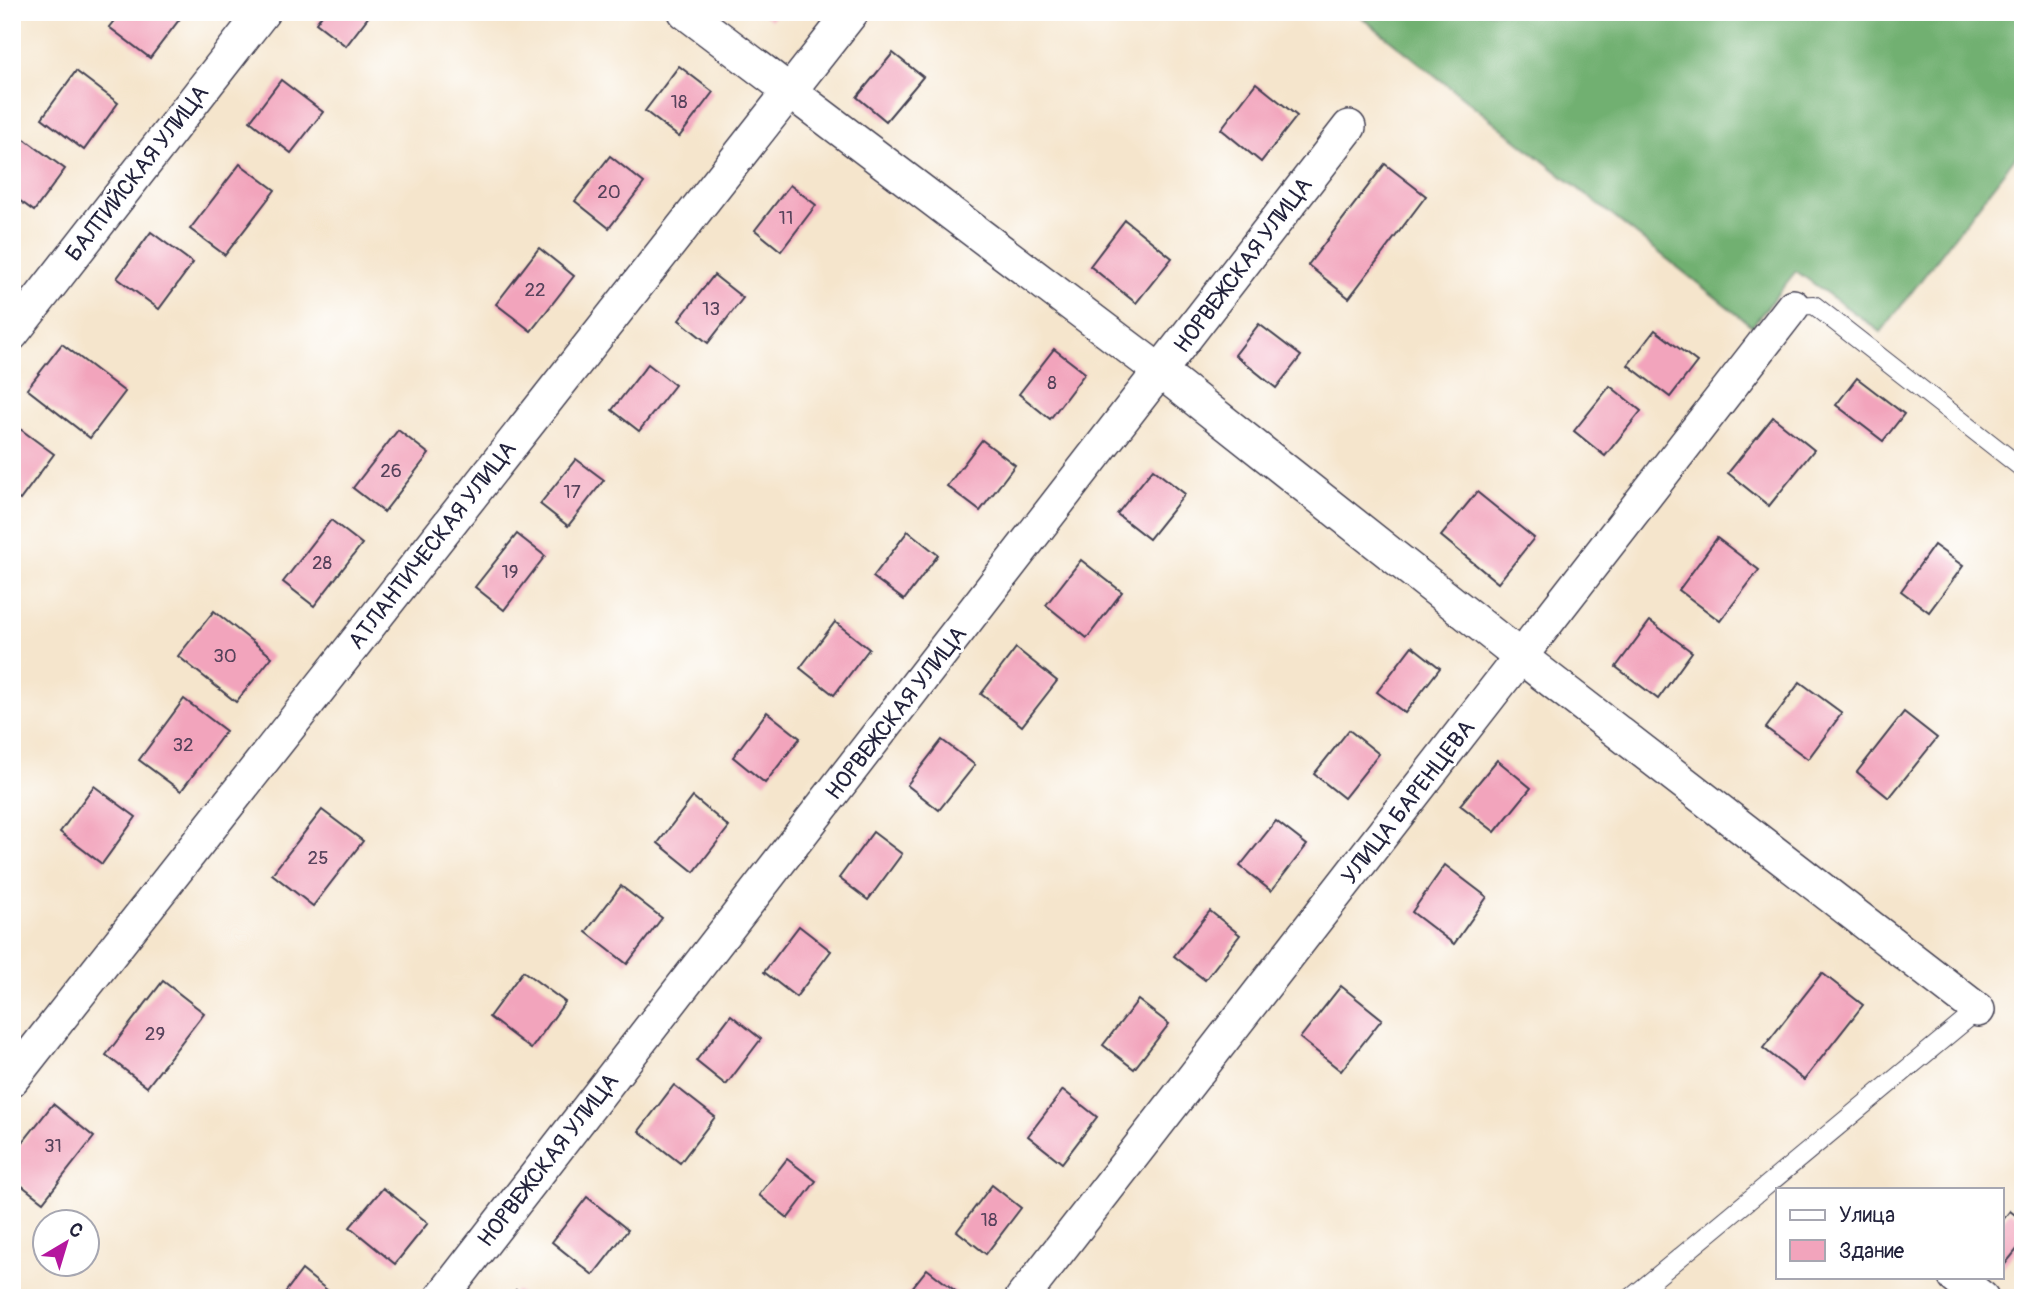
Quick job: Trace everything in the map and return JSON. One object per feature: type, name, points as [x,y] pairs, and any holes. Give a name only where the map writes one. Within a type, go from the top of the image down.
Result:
[{"type":"street","name":"БАЛТИЙСКАЯ УЛИЦА","points":[[12,334],[262,12]]},
{"type":"street","points":[[685,12],[1161,372],[1521,657],[1978,1010]]},
{"type":"street","name":"АТЛАНТИЧЕСКАЯ УЛИЦА","points":[[12,1079],[852,12]]},
{"type":"street","name":"НОРВЕЖСКАЯ УЛИЦА","points":[[441,1298],[1349,127]]},
{"type":"street","name":"УЛИЦА БАРЕНЦЕВА","points":[[1022,1298],[1793,306]]},
{"type":"street","points":[[1956,1278],[1982,1298]]},
{"type":"lane","points":[[1793,306],[1814,306],[2023,469]]},
{"type":"lane","points":[[1631,1298],[1978,1010]]},
{"type":"green space","points":[[1355,12],[2023,12],[2023,147],[1881,332],[1796,271],[1752,326]]},
{"type":"building","points":[[121,12],[185,12],[150,58],[109,27]]},
{"type":"building","points":[[324,12],[372,12],[346,46],[316,23]]},
{"type":"building","points":[[761,12],[777,12],[771,20]]},
{"type":"building","points":[[893,53],[923,77],[886,121],[857,97]]},
{"type":"building","points":[[679,66],[713,92],[679,137],[645,111]]},
{"type":"building","points":[[76,71],[118,103],[84,150],[42,118]]},
{"type":"building","points":[[281,80],[323,112],[291,153],[250,121]]},
{"type":"building","points":[[1256,83],[1297,116],[1261,162],[1221,129]]},
{"type":"building","points":[[23,138],[65,169],[34,211],[12,195],[12,152]]},
{"type":"building","points":[[610,156],[644,183],[609,228],[575,201]]},
{"type":"building","points":[[240,164],[275,190],[225,255],[190,229]]},
{"type":"building","points":[[1385,164],[1426,196],[1349,298],[1308,265]]},
{"type":"building","points":[[790,185],[816,205],[781,251],[755,230]]},
{"type":"building","points":[[1125,220],[1172,258],[1136,303],[1090,266]]},
{"type":"building","points":[[151,232],[193,263],[159,309],[117,278]]},
{"type":"building","points":[[539,248],[574,276],[531,331],[496,304]]},
{"type":"building","points":[[714,275],[743,298],[708,343],[679,320]]},
{"type":"building","points":[[1259,324],[1301,356],[1276,388],[1235,355]]},
{"type":"building","points":[[1655,330],[1697,362],[1670,397],[1628,365]]},
{"type":"building","points":[[62,344],[125,392],[90,438],[27,389]]},
{"type":"building","points":[[1054,349],[1085,373],[1050,419],[1019,394]]},
{"type":"building","points":[[648,364],[675,385],[639,431],[612,410]]},
{"type":"building","points":[[1857,378],[1904,414],[1883,441],[1836,405]]},
{"type":"building","points":[[1610,386],[1641,411],[1605,456],[1574,431]]},
{"type":"building","points":[[1773,417],[1814,450],[1769,506],[1728,473]]},
{"type":"building","points":[[12,423],[54,454],[20,500],[12,494]]},
{"type":"building","points":[[398,430],[429,454],[384,512],[353,488]]},
{"type":"building","points":[[982,440],[1015,465],[980,511],[947,486]]},
{"type":"building","points":[[576,459],[604,480],[568,526],[540,504]]},
{"type":"building","points":[[1153,469],[1185,494],[1149,539],[1117,514]]},
{"type":"building","points":[[1477,492],[1534,538],[1498,583],[1441,536]]},
{"type":"building","points":[[331,520],[362,544],[314,606],[283,582]]},
{"type":"building","points":[[908,531],[938,555],[904,600],[873,577]]},
{"type":"building","points":[[517,534],[545,556],[504,610],[475,587]]},
{"type":"building","points":[[1717,538],[1759,570],[1720,621],[1679,590]]},
{"type":"building","points":[[1934,545],[1963,566],[1929,612],[1901,591]]},
{"type":"building","points":[[1081,560],[1122,592],[1087,638],[1046,605]]},
{"type":"building","points":[[214,611],[272,657],[236,702],[178,656]]},
{"type":"building","points":[[1650,621],[1692,652],[1658,699],[1616,667]]},
{"type":"building","points":[[835,622],[869,649],[834,695],[800,668]]},
{"type":"building","points":[[1412,646],[1440,668],[1405,713],[1377,692]]},
{"type":"building","points":[[1016,648],[1057,681],[1022,726],[981,694]]},
{"type":"building","points":[[1800,682],[1842,713],[1808,759],[1766,728]]},
{"type":"building","points":[[184,699],[226,731],[181,791],[139,760]]},
{"type":"building","points":[[767,712],[800,738],[765,783],[733,757]]},
{"type":"building","points":[[1904,712],[1937,738],[1889,798],[1857,772]]},
{"type":"building","points":[[1349,730],[1379,754],[1344,798],[1314,774]]},
{"type":"building","points":[[942,740],[975,765],[939,810],[907,785]]},
{"type":"building","points":[[1497,760],[1531,788],[1495,832],[1460,805]]},
{"type":"building","points":[[94,786],[136,817],[102,864],[60,832]]},
{"type":"building","points":[[693,797],[729,827],[694,872],[658,843]]},
{"type":"building","points":[[322,810],[363,841],[313,906],[272,874]]},
{"type":"building","points":[[1276,821],[1307,845],[1271,891],[1240,866]]},
{"type":"building","points":[[873,832],[902,854],[868,900],[839,878]]},
{"type":"building","points":[[1445,865],[1487,897],[1454,944],[1412,912]]},
{"type":"building","points":[[621,886],[662,918],[627,964],[586,932]]},
{"type":"building","points":[[1210,911],[1240,935],[1205,980],[1174,956]]},
{"type":"building","points":[[799,926],[831,951],[796,997],[764,972]]},
{"type":"building","points":[[523,971],[565,1002],[531,1049],[489,1017]]},
{"type":"building","points":[[1822,973],[1863,1005],[1804,1080],[1763,1048]]},
{"type":"building","points":[[163,981],[204,1013],[147,1087],[106,1055]]},
{"type":"building","points":[[1341,986],[1382,1019],[1341,1071],[1300,1038]]},
{"type":"building","points":[[1138,1000],[1169,1024],[1134,1069],[1103,1045]]},
{"type":"building","points":[[731,1015],[761,1039],[726,1085],[696,1061]]},
{"type":"building","points":[[674,1085],[715,1117],[680,1163],[639,1131]]},
{"type":"building","points":[[1063,1090],[1097,1117],[1062,1163],[1028,1136]]},
{"type":"building","points":[[53,1104],[94,1137],[43,1202],[12,1178],[12,1156]]},
{"type":"building","points":[[787,1159],[816,1181],[788,1218],[759,1195]]},
{"type":"building","points":[[992,1185],[1021,1208],[986,1254],[957,1231]]},
{"type":"building","points":[[383,1188],[428,1223],[395,1264],[350,1227]]},
{"type":"building","points":[[587,1197],[628,1230],[593,1275],[552,1242]]},
{"type":"building","points":[[2010,1211],[2023,1221],[2023,1242],[2004,1266],[2004,1218]]},
{"type":"building","points":[[927,1269],[958,1293],[954,1298],[904,1298]]},
{"type":"building","points":[[302,1270],[337,1298],[281,1298]]},
{"type":"building","points":[[516,1290],[527,1298],[510,1298]]}]
